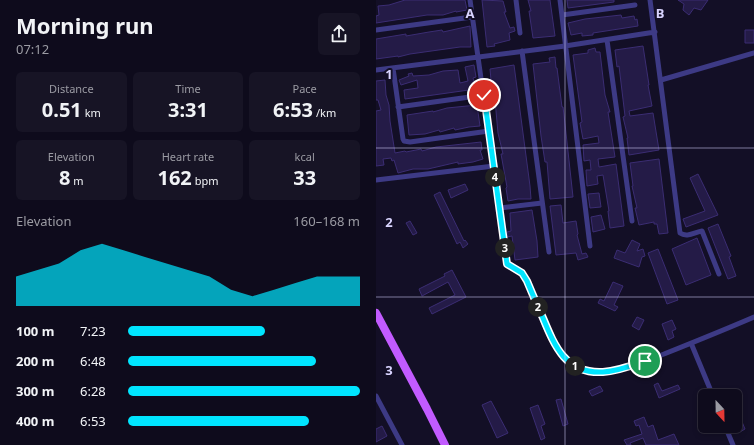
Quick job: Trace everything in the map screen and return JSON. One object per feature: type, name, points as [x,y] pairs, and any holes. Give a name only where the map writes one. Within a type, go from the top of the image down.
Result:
[{"type":"main road","points":[[376,313],[379,324],[445,445]]},
{"type":"street","points":[[470,0],[507,264],[522,273],[527,281],[553,344],[562,356],[573,365],[587,370],[602,372],[619,370],[754,318]]},
{"type":"street","points":[[516,0],[520,33]]},
{"type":"street","points":[[560,0],[565,39],[564,46],[590,246]]},
{"type":"street","points":[[650,0],[680,233],[686,236],[702,231],[719,274]]},
{"type":"street","points":[[562,15],[635,5]]},
{"type":"street","points":[[376,30],[472,17]]},
{"type":"street","points":[[376,70],[564,46],[654,32]]},
{"type":"street","points":[[607,40],[632,221]]},
{"type":"street","points":[[522,51],[549,252]]},
{"type":"street","points":[[661,80],[754,52]]},
{"type":"street","points":[[393,68],[403,139],[407,142],[489,131]]},
{"type":"street","points":[[398,107],[484,95]]},
{"type":"street","points":[[376,180],[494,166]]},
{"type":"street","points":[[500,208],[542,203]]},
{"type":"street","points":[[691,343],[710,389]]},
{"type":"street","points":[[376,396],[402,445]]},
{"type":"street","points":[[728,433],[733,445]]},
{"type":"building","points":[[405,0],[465,0],[467,10],[456,11],[443,15],[427,15],[376,23],[376,16],[379,15],[378,6],[389,5]]},
{"type":"building","points":[[482,0],[503,1],[506,12],[504,12],[510,28],[514,27],[515,31],[509,33],[510,40],[494,44],[495,46],[487,47]]},
{"type":"building","points":[[528,0],[550,0],[555,36],[533,38],[529,11],[531,11]]},
{"type":"building","points":[[567,0],[614,0],[614,2],[568,8]]},
{"type":"building","points":[[678,0],[708,0],[701,10],[694,8],[689,15],[683,10],[684,4]]},
{"type":"building","points":[[621,15],[622,18],[634,16],[635,20],[637,19],[638,26],[593,33],[593,35],[582,36],[582,33],[571,35],[568,23],[585,19]]},
{"type":"building","points":[[470,26],[471,47],[460,47],[376,59],[376,39],[442,30],[443,32]]},
{"type":"building","points":[[745,30],[754,30],[754,43],[745,43]]},
{"type":"building","points":[[643,46],[652,106],[629,111],[630,116],[653,113],[659,150],[629,155],[628,138],[623,117],[625,116],[619,66],[617,67],[615,50]]},
{"type":"building","points":[[595,48],[596,52],[600,52],[605,95],[610,112],[608,112],[615,157],[598,159],[599,167],[616,164],[624,226],[610,228],[609,211],[603,175],[597,176],[598,184],[587,186],[586,170],[591,170],[590,160],[584,161],[583,145],[599,143],[598,136],[583,139],[573,55],[588,53],[588,50]]},
{"type":"building","points":[[555,57],[563,107],[573,197],[550,199],[547,162],[545,162],[541,136],[533,64],[550,62],[549,58]]},
{"type":"building","points":[[474,65],[476,77],[473,78],[476,89],[405,99],[404,90],[418,88],[417,80],[401,85],[399,80],[409,76],[408,74],[412,73],[413,76],[429,75],[443,71],[458,70],[460,83],[468,81],[465,67]]},
{"type":"building","points":[[514,65],[531,199],[508,201],[501,154],[503,154],[498,133],[495,100],[490,101],[489,96],[494,95],[492,84],[486,85],[486,81],[491,80],[490,69]]},
{"type":"building","points":[[385,80],[395,153],[421,149],[422,151],[436,147],[481,142],[482,150],[480,150],[483,159],[458,164],[458,162],[428,169],[413,169],[398,173],[394,160],[392,161],[391,158],[383,159],[384,165],[376,166],[376,111],[381,110],[378,100],[376,100],[376,81]]},
{"type":"building","points":[[477,105],[480,126],[455,130],[454,128],[440,132],[439,130],[425,134],[409,135],[407,115],[433,112],[447,108]]},
{"type":"building","points":[[659,159],[668,233],[659,234],[657,224],[654,224],[654,222],[639,225],[635,208],[637,208],[632,186],[630,163]]},
{"type":"building","points":[[698,174],[718,215],[686,227],[683,219],[705,211],[690,178]]},
{"type":"building","points":[[465,184],[468,190],[451,198],[448,190]]},
{"type":"building","points":[[440,192],[464,241],[465,240],[468,244],[463,248],[460,242],[457,244],[434,195]]},
{"type":"building","points":[[599,193],[601,207],[590,208],[588,194]]},
{"type":"building","points":[[561,205],[563,223],[576,221],[577,235],[582,254],[586,253],[588,257],[578,260],[576,253],[556,255],[550,206]]},
{"type":"building","points":[[532,210],[538,257],[515,260],[512,236],[507,237],[507,232],[511,231],[510,213]]},
{"type":"building","points":[[601,215],[605,229],[593,232],[591,217]]},
{"type":"building","points":[[410,221],[417,233],[413,235],[406,223]]},
{"type":"building","points":[[718,224],[731,256],[729,257],[736,276],[728,279],[708,228]]},
{"type":"building","points":[[697,238],[711,275],[686,285],[672,249]]},
{"type":"building","points":[[632,240],[640,244],[637,251],[643,249],[645,256],[642,257],[639,267],[614,258],[617,250],[625,253]]},
{"type":"building","points":[[658,249],[678,300],[667,304],[648,253]]},
{"type":"building","points":[[452,270],[466,297],[432,314],[429,308],[455,295],[448,282],[422,296],[419,289],[445,276],[444,274]]},
{"type":"building","points":[[613,282],[623,286],[614,305],[618,307],[615,311],[598,303],[600,299],[604,301]]},
{"type":"building","points":[[637,317],[644,320],[639,330],[632,326]]},
{"type":"building","points":[[672,320],[676,329],[672,331],[674,337],[668,340],[662,324]]},
{"type":"building","points":[[658,383],[662,391],[678,385],[680,389],[659,398],[654,385]]},
{"type":"building","points":[[600,386],[603,391],[592,396],[589,391]]},
{"type":"building","points":[[561,399],[568,424],[563,426],[556,400]]},
{"type":"building","points":[[491,401],[508,433],[497,438],[482,405]]},
{"type":"building","points":[[538,405],[545,424],[541,426],[545,438],[541,440],[530,408]]},
{"type":"building","points":[[644,417],[648,427],[653,425],[658,440],[674,434],[679,445],[646,445],[643,438],[630,443],[631,445],[627,445],[624,440],[642,434],[639,425],[636,426],[634,421]]},
{"type":"building","points":[[742,422],[745,429],[742,431]]},
{"type":"building","points":[[382,426],[387,436],[376,442],[376,429]]},
{"type":"route","points":[[484,95],[507,264],[522,273],[527,281],[553,344],[562,356],[573,365],[587,370],[602,372],[619,370],[645,361]]}]
